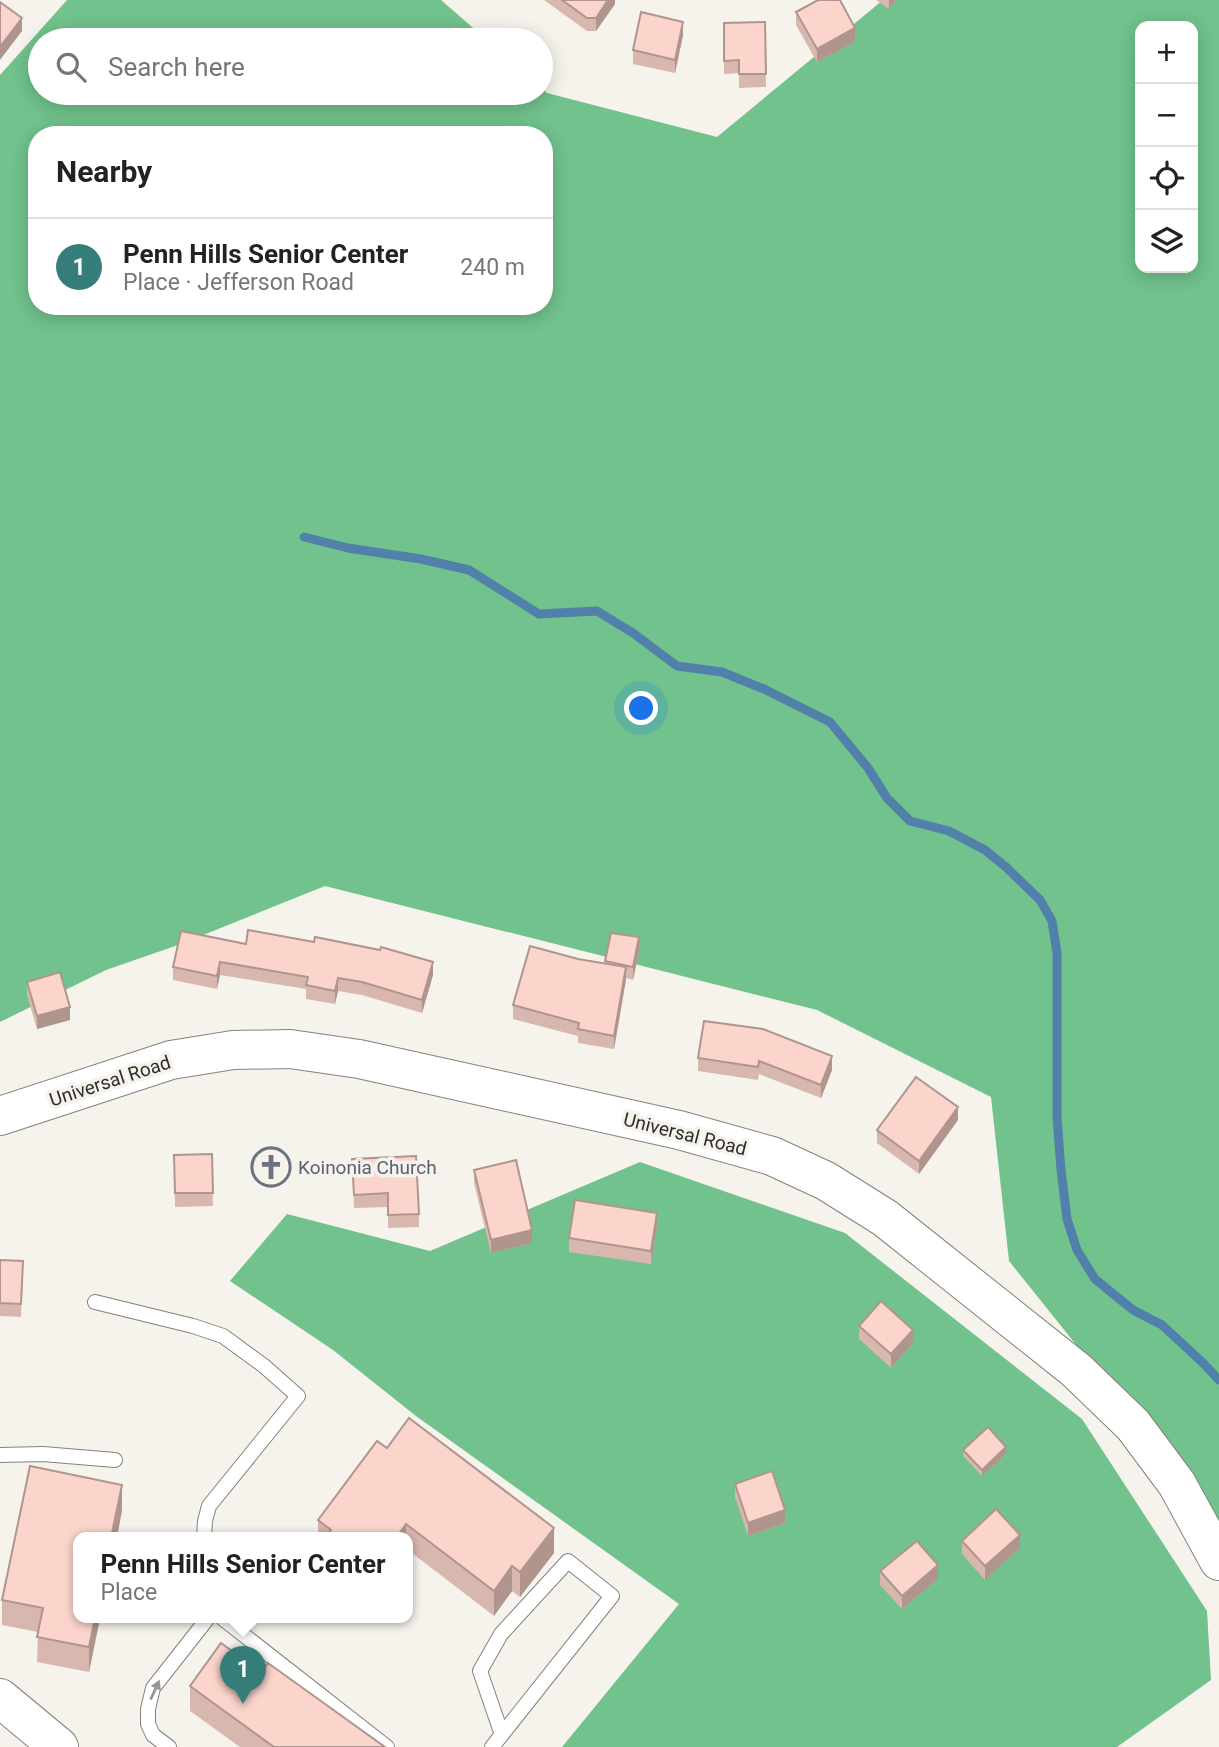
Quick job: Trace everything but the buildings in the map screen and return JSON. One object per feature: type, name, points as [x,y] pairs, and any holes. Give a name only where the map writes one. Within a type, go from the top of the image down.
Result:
[{"type":"street","name":"Universal Road","points":[[0,1116],[171,1060],[233,1051],[290,1049],[359,1059],[639,1121],[772,1156],[826,1181],[885,1218],[1076,1370],[1133,1425],[1170,1474],[1219,1561]]},
{"type":"street","points":[[0,1699],[59,1747]]},
{"type":"lane","points":[[94,1302],[223,1336],[264,1366],[298,1396],[209,1506],[204,1532]]},
{"type":"lane","points":[[0,1455],[43,1454],[115,1460]]},
{"type":"lane","points":[[492,1747],[502,1735],[612,1596],[568,1560],[501,1634],[480,1671],[502,1735]]},
{"type":"lane","points":[[169,1747],[153,1735],[148,1724],[153,1688],[204,1623]]},
{"type":"lane","points":[[228,1623],[387,1747]]},
{"type":"green space","points":[[67,0],[441,0],[473,28],[42,28]]},
{"type":"green space","points":[[883,0],[1219,0],[1219,1523],[1009,1261],[991,1097],[817,1010],[325,886],[181,944],[106,970],[0,1022],[0,75],[28,44],[28,105],[553,105],[553,95],[717,137]]},
{"type":"green space","points":[[640,1162],[845,1233],[1082,1419],[1207,1611],[1211,1680],[1117,1747],[562,1747],[679,1604],[416,1416],[333,1350],[230,1281],[287,1214],[430,1251]]},
{"type":"waterway","points":[[304,537],[348,548],[421,559],[469,570],[539,614],[597,611],[633,633],[677,666],[722,672],[764,689],[830,722],[868,768],[887,798],[910,821],[949,831],[985,850],[1006,867],[1040,900],[1052,921],[1057,953],[1057,1117],[1061,1170],[1067,1219],[1077,1250],[1095,1279],[1133,1310],[1162,1325],[1219,1380]]},
{"type":"place","name":"Koinonia Church","points":[[271,1167]]},
{"type":"place","name":"Penn Hills Senior Center","points":[[243,1704]]}]
